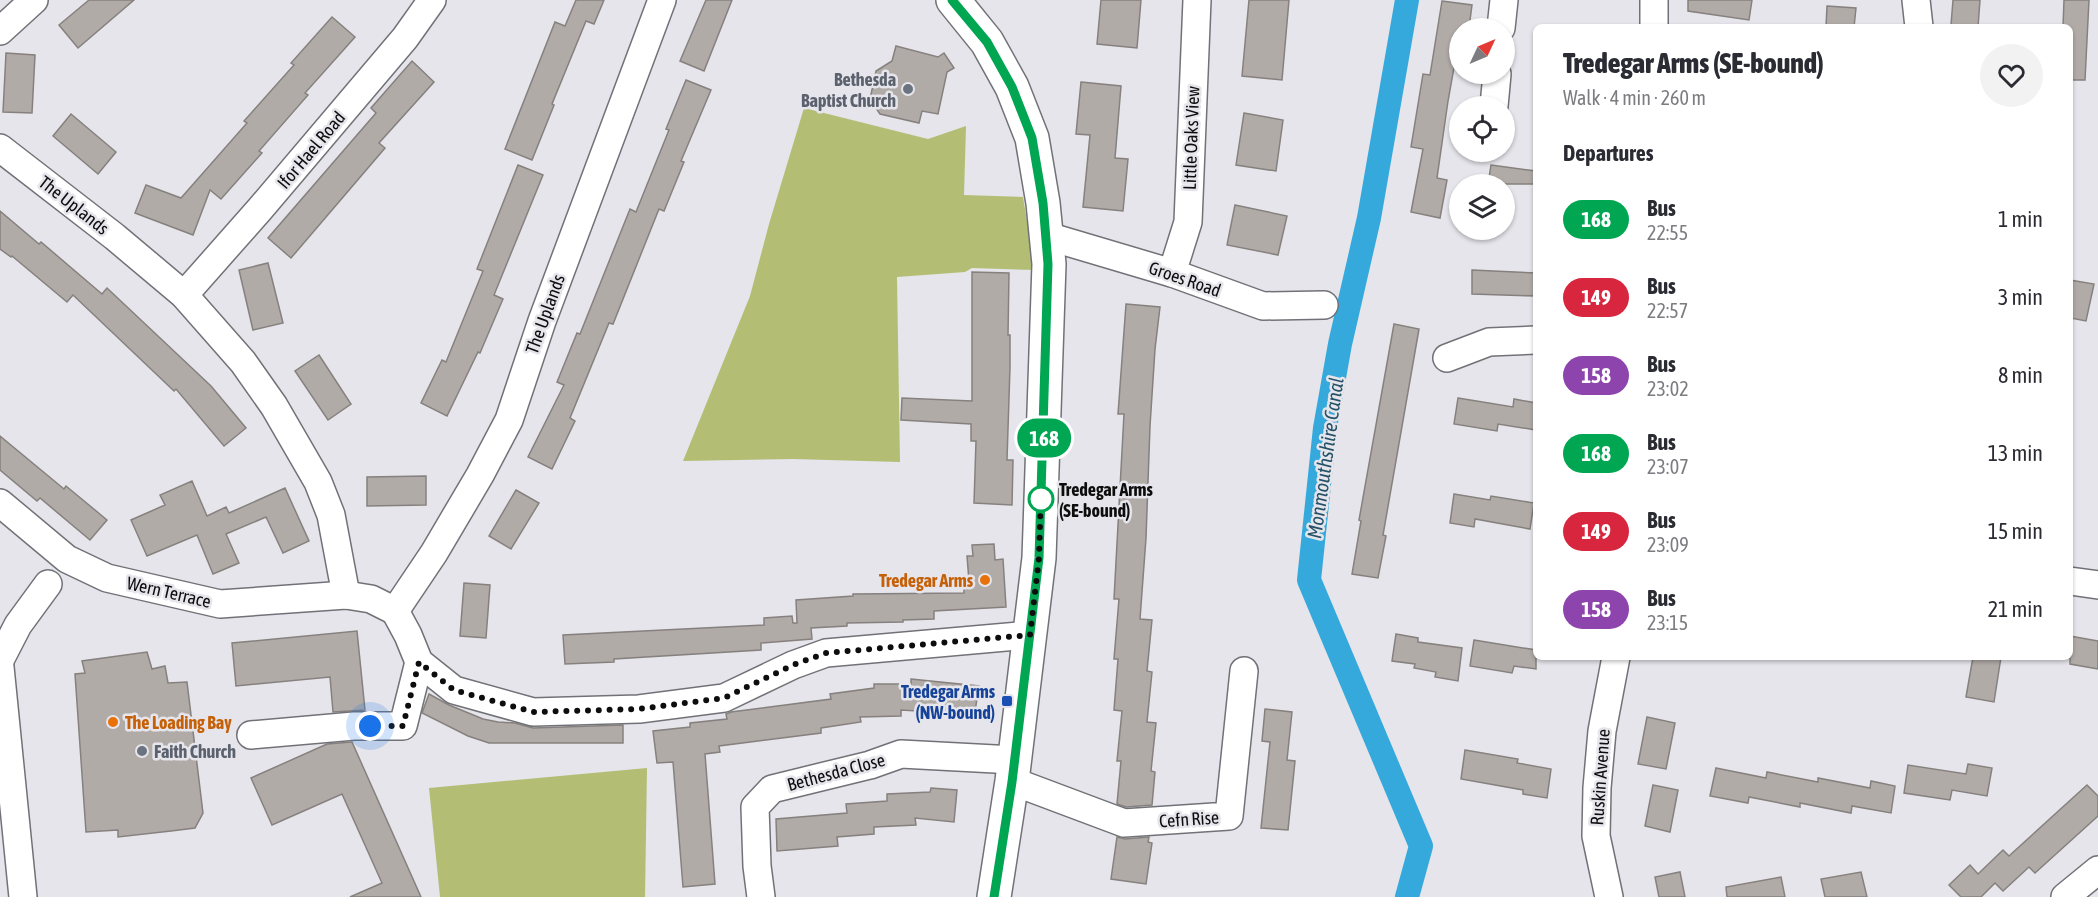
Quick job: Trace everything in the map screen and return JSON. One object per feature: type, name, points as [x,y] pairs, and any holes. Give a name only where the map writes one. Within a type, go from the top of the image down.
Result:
[{"type":"main road","points":[[952,0],[987,42],[1012,87],[1032,138],[1047,236],[1045,415],[1039,558],[1013,771],[994,897]]},
{"type":"street","points":[[0,31],[34,0]]},
{"type":"street","name":"Ifor Hael Road","points":[[184,295],[390,56],[432,0]]},
{"type":"street","name":"The Uplands","points":[[394,611],[440,543],[509,420],[542,321],[662,0]]},
{"type":"street","name":"Little Oaks View","points":[[1172,273],[1188,222],[1197,0]]},
{"type":"street","points":[[1502,18],[1504,0]]},
{"type":"street","points":[[1654,0],[1654,24]]},
{"type":"street","points":[[1916,0],[1919,24]]},
{"type":"street","name":"The Uplands","points":[[0,148],[115,237],[184,295],[243,362],[274,406],[318,482],[331,515],[346,595]]},
{"type":"street","name":"Groes Road","points":[[1047,236],[1172,273],[1263,306],[1324,305]]},
{"type":"street","points":[[1447,358],[1489,342],[1533,340]]},
{"type":"street","name":"Wern Terrace","points":[[0,503],[67,559],[107,578],[220,604],[346,595],[371,599],[394,611]]},
{"type":"street","points":[[2073,581],[2098,585]]},
{"type":"street","points":[[0,660],[18,625],[48,584]]},
{"type":"street","points":[[394,611],[408,635],[419,662],[454,690],[533,712],[639,709],[724,698],[793,665],[826,653],[1030,635]]},
{"type":"street","name":"Ruskin Avenue","points":[[1609,897],[1596,836],[1597,788],[1602,731],[1615,660]]},
{"type":"street","points":[[251,735],[354,726],[403,726],[419,662]]},
{"type":"street","points":[[0,667],[23,897]]},
{"type":"street","name":"Cefn Rise","points":[[1013,771],[1124,823],[1229,816],[1244,671]]},
{"type":"street","name":"Bethesda Close","points":[[761,897],[757,866],[755,807],[772,789],[870,765],[901,754],[1013,771]]},
{"type":"street","points":[[2065,897],[2098,870]]},
{"type":"green space","points":[[804,108],[928,139],[966,126],[964,195],[1023,197],[1035,270],[972,268],[965,272],[897,277],[900,462],[793,459],[683,461],[750,296]]},
{"type":"green space","points":[[647,768],[645,897],[440,897],[429,788]]},
{"type":"building","points":[[89,0],[134,0],[78,48],[59,25]]},
{"type":"building","points":[[576,0],[604,0],[594,24],[586,21],[532,160],[505,149],[555,22],[565,26]]},
{"type":"building","points":[[706,0],[732,0],[704,71],[680,61]]},
{"type":"building","points":[[1101,0],[1141,0],[1137,48],[1097,44]]},
{"type":"building","points":[[1249,0],[1289,0],[1282,80],[1242,76]]},
{"type":"building","points":[[1688,0],[1752,0],[1749,20],[1688,11]]},
{"type":"building","points":[[1953,0],[1980,0],[1978,24],[1951,24]]},
{"type":"building","points":[[2064,0],[2089,0],[2085,80],[2073,80],[2073,24],[2063,24]]},
{"type":"building","points":[[1442,1],[1472,5],[1470,18],[1449,18],[1449,84],[1451,84],[1437,178],[1447,180],[1440,218],[1411,212],[1423,149],[1411,147],[1423,74],[1430,75]]},
{"type":"building","points":[[1827,6],[1856,8],[1854,24],[1826,24]]},
{"type":"building","points":[[332,17],[355,37],[305,93],[308,95],[259,151],[262,153],[221,199],[210,190],[193,235],[135,213],[146,185],[181,198],[247,123],[244,121],[294,65],[291,63]]},
{"type":"building","name":"Bethesda Baptist Church","points":[[896,46],[938,57],[944,53],[954,68],[947,72],[938,114],[922,111],[919,123],[880,114],[870,99],[876,71],[892,61]]},
{"type":"building","points":[[6,53],[35,55],[32,113],[3,112]]},
{"type":"building","points":[[412,61],[434,82],[379,143],[385,148],[291,258],[268,238],[376,113],[371,108]]},
{"type":"building","points":[[686,80],[711,90],[681,161],[684,162],[664,211],[659,209],[613,324],[609,323],[570,418],[575,421],[552,469],[528,457],[564,385],[557,382],[577,333],[580,334],[630,209],[636,212],[669,130],[666,129]]},
{"type":"building","points":[[1081,82],[1121,86],[1115,158],[1128,159],[1123,211],[1083,207],[1090,135],[1076,134]]},
{"type":"building","points":[[1244,113],[1283,120],[1276,171],[1236,165]]},
{"type":"building","points":[[71,114],[116,152],[98,174],[53,136]]},
{"type":"building","points":[[518,165],[543,175],[494,295],[503,299],[480,353],[478,352],[447,416],[421,403],[442,360],[446,362],[483,271],[477,269]]},
{"type":"building","points":[[1491,165],[1533,171],[1533,184],[1515,184],[1515,174],[1490,174]]},
{"type":"building","points":[[1235,205],[1287,216],[1278,255],[1227,245]]},
{"type":"building","points":[[0,211],[39,244],[41,242],[102,294],[107,288],[211,386],[246,428],[224,446],[176,389],[174,391],[73,295],[67,302],[12,256],[0,249]]},
{"type":"building","points":[[268,263],[283,323],[253,330],[239,270]]},
{"type":"building","points":[[1472,270],[1533,273],[1533,296],[1472,294]]},
{"type":"building","points":[[972,272],[1009,273],[1010,367],[1007,460],[1013,460],[1012,505],[974,503],[976,441],[971,441],[971,424],[901,420],[902,398],[972,401]]},
{"type":"building","points":[[2073,280],[2094,284],[2086,321],[2073,319]]},
{"type":"building","points":[[1126,304],[1160,307],[1150,426],[1146,538],[1140,619],[1152,620],[1147,671],[1152,672],[1147,722],[1156,723],[1151,771],[1155,772],[1152,805],[1126,807],[1117,804],[1121,761],[1117,761],[1122,711],[1114,710],[1118,659],[1114,659],[1119,599],[1114,599],[1124,414],[1118,414]]},
{"type":"building","points":[[1394,324],[1419,329],[1383,535],[1386,536],[1378,578],[1352,574],[1361,521],[1359,520]]},
{"type":"building","points":[[319,355],[351,404],[328,420],[295,371]]},
{"type":"building","points":[[1458,398],[1513,407],[1514,399],[1533,402],[1533,430],[1498,424],[1497,431],[1454,424]]},
{"type":"building","points":[[0,436],[64,489],[66,486],[107,520],[90,540],[40,498],[37,501],[0,470]]},
{"type":"building","points":[[426,476],[426,505],[367,506],[367,477]]},
{"type":"building","points":[[192,481],[207,516],[226,507],[229,513],[285,488],[309,541],[283,553],[266,517],[226,534],[239,563],[213,574],[197,535],[147,556],[131,520],[165,505],[160,495]]},
{"type":"building","points":[[516,490],[539,503],[511,549],[489,536]]},
{"type":"building","points":[[1454,494],[1490,500],[1491,496],[1533,503],[1530,529],[1475,519],[1474,527],[1450,523]]},
{"type":"building","points":[[994,544],[995,560],[1003,559],[1006,607],[934,611],[934,619],[847,623],[847,626],[811,628],[812,639],[761,643],[761,650],[565,664],[563,635],[764,625],[764,618],[792,616],[793,623],[797,623],[796,600],[853,596],[853,594],[964,593],[964,582],[969,581],[967,556],[973,556],[972,545]]},
{"type":"building","points":[[464,583],[490,585],[486,638],[460,636]]},
{"type":"building","points":[[357,631],[365,710],[333,712],[330,677],[236,686],[232,643]]},
{"type":"building","points":[[1396,634],[1418,638],[1418,642],[1462,648],[1458,681],[1435,677],[1436,672],[1414,668],[1415,664],[1392,661]]},
{"type":"building","points":[[2073,637],[2098,641],[2098,669],[2070,664],[2070,660],[2073,660]]},
{"type":"building","points":[[1474,640],[1533,650],[1533,660],[1536,660],[1536,669],[1514,666],[1512,673],[1470,666]]},
{"type":"building","points":[[147,652],[152,669],[165,666],[168,683],[187,682],[203,813],[195,828],[118,837],[118,830],[86,832],[75,674],[85,673],[82,661]]},
{"type":"building","points":[[1972,660],[2001,660],[1994,702],[1966,697]]},
{"type":"building","points":[[911,679],[979,686],[974,718],[901,710],[901,716],[860,717],[861,722],[821,728],[821,733],[719,746],[720,752],[705,754],[715,884],[683,887],[673,762],[657,763],[653,731],[690,727],[690,723],[727,719],[726,714],[731,712],[831,699],[830,694],[874,688],[874,684],[911,684]]},
{"type":"building","points":[[429,694],[483,719],[533,728],[623,725],[623,743],[489,743],[468,736],[422,713]]},
{"type":"building","points":[[1265,709],[1292,712],[1287,760],[1295,761],[1288,830],[1261,828],[1270,742],[1262,741]]},
{"type":"building","points":[[1647,717],[1675,723],[1666,769],[1638,764]]},
{"type":"building","points":[[352,742],[421,897],[350,897],[382,883],[342,794],[272,825],[251,778],[327,744]]},
{"type":"building","points":[[1465,750],[1518,759],[1517,763],[1551,769],[1547,798],[1523,794],[1523,790],[1461,779]]},
{"type":"building","points":[[1968,764],[1992,768],[1987,796],[1952,790],[1950,800],[1904,793],[1908,765],[1966,774]]},
{"type":"building","points":[[1716,768],[1766,778],[1767,772],[1818,782],[1818,778],[1870,788],[1871,781],[1895,786],[1891,813],[1852,806],[1851,813],[1800,803],[1800,807],[1749,797],[1748,803],[1710,796]]},
{"type":"building","points":[[1653,785],[1678,790],[1670,832],[1645,826]]},
{"type":"building","points":[[2087,785],[2098,796],[2098,816],[2035,873],[2029,867],[2003,891],[1995,883],[1981,897],[1961,897],[1949,885],[1970,865],[1978,874],[2003,850],[2009,856]]},
{"type":"building","points":[[931,788],[957,790],[954,822],[915,818],[916,825],[874,827],[874,834],[837,837],[838,846],[777,851],[776,819],[847,813],[846,804],[887,801],[887,794],[930,792]]},
{"type":"building","points":[[1117,837],[1125,839],[1149,837],[1148,842],[1152,843],[1146,884],[1111,879]]},
{"type":"building","points":[[1680,872],[1685,897],[1659,897],[1655,877]]},
{"type":"building","points":[[1861,872],[1867,897],[1825,897],[1821,879]]},
{"type":"building","points":[[1781,877],[1785,897],[1727,897],[1726,887]]},
{"type":"waterway","name":"Monmouthshire Canal","points":[[1407,0],[1369,218],[1340,344],[1325,428],[1309,580],[1421,846],[1407,897]]},
{"type":"bus line","name":"168","points":[[952,0],[987,42],[1012,87],[1032,138],[1047,236],[1045,404],[1039,558],[1012,782],[994,897]]},
{"type":"place","name":"Bethesda Baptist Church","points":[[908,89]]},
{"type":"place","name":"Tredegar Arms (SE-bound)","points":[[1041,499]]},
{"type":"place","name":"Tredegar Arms","points":[[985,580]]},
{"type":"place","name":"Tredegar Arms (NW-bound)","points":[[1007,701]]},
{"type":"place","name":"The Loading Bay","points":[[113,722]]},
{"type":"place","name":"Faith Church","points":[[142,751]]},
{"type":"route","points":[[370,726],[403,726],[419,662],[454,690],[533,712],[639,709],[724,698],[793,665],[826,653],[1030,635],[1039,558],[1041,490],[1041,499]]}]
